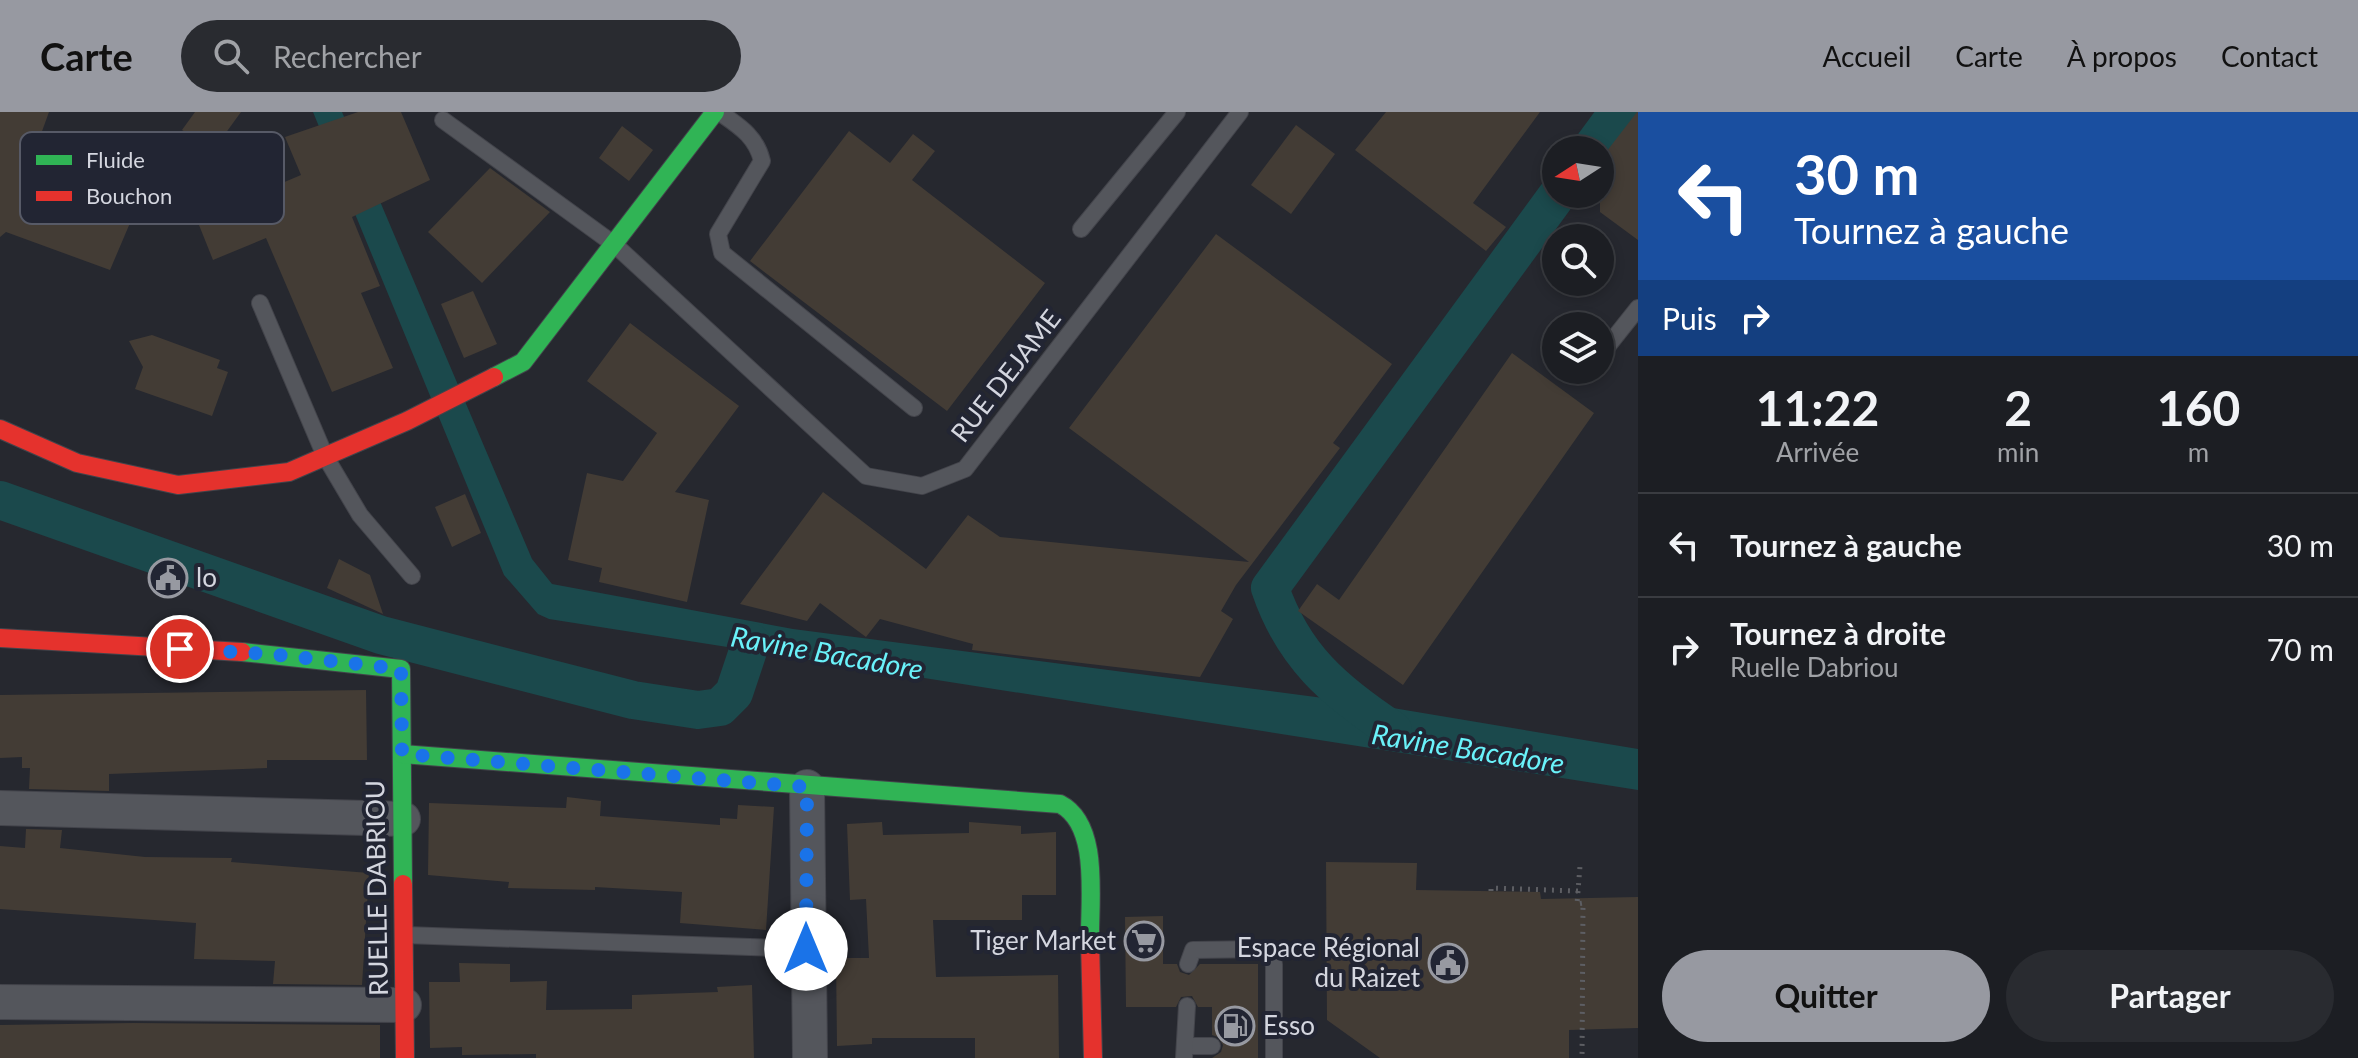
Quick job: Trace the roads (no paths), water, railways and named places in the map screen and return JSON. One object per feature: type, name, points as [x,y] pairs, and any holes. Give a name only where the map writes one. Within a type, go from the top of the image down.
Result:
[{"type":"street","points":[[0,429],[77,463],[178,485],[289,472],[407,421],[523,362],[717,112]]},
{"type":"street","name":"RUELLE DABRIOU","points":[[0,638],[270,654],[401,669],[405,1058]]},
{"type":"street","points":[[402,754],[1060,804],[1071,809],[1086,830],[1093,1058]]},
{"type":"street","points":[[807,787],[806,949],[810,1058]]},
{"type":"street","points":[[0,808],[403,819]]},
{"type":"street","points":[[0,1002],[404,1005]]},
{"type":"lane","points":[[717,112],[749,134],[759,148],[762,161],[718,234],[722,253],[914,408]]},
{"type":"lane","points":[[1081,229],[1177,112]]},
{"type":"lane","name":"RUE DEJAME","points":[[443,120],[615,245],[866,476],[922,486],[965,469],[1240,112]]},
{"type":"lane","points":[[260,303],[325,456],[360,515],[412,576]]},
{"type":"lane","points":[[1614,338],[1638,308]]},
{"type":"lane","points":[[404,935],[806,949]]},
{"type":"lane","points":[[1188,964],[1193,950],[1264,949],[1274,964],[1269,1050]]},
{"type":"lane","points":[[1187,1006],[1184,1052],[1212,1046]]},
{"type":"water","name":"Ravine Bacadore","points":[[313,112],[342,112],[532,559],[552,584],[793,629],[1369,704],[1638,749],[1638,790],[549,619],[538,614],[504,575]]},
{"type":"waterway","points":[[1600,136],[1618,112]]},
{"type":"waterway","name":"Ravine Bacadore","points":[[1393,730],[1334,686],[1303,653],[1279,612],[1270,588],[1548,208]]},
{"type":"waterway","name":"Ravine Bacadore","points":[[0,500],[381,635],[633,700],[698,710],[720,707],[734,693],[751,642]]},
{"type":"place","name":"lo","points":[[168,578]]},
{"type":"place","name":"Tiger Market","points":[[1144,941]]},
{"type":"place","name":"Espace Régional du Raizet","points":[[1448,963]]},
{"type":"place","name":"Esso","points":[[1235,1026]]}]
